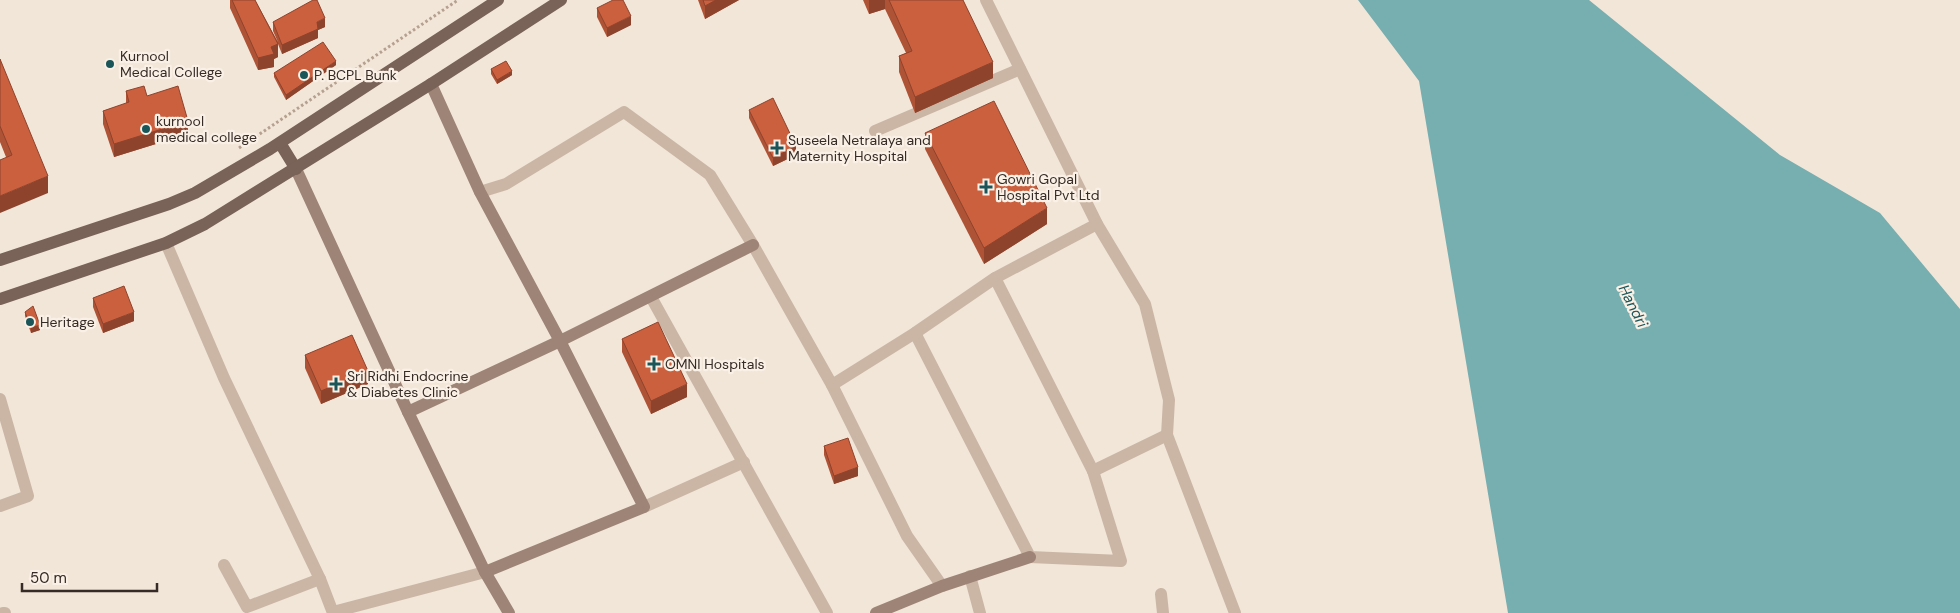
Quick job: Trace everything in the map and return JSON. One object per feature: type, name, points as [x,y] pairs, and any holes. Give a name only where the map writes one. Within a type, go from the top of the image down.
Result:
[{"type":"main road","points":[[0,260],[169,204],[195,193],[280,143],[498,0]]},
{"type":"main road","points":[[0,300],[166,243],[205,224],[296,169],[561,0]]},
{"type":"main road","points":[[280,143],[296,169]]},
{"type":"street","points":[[986,0],[1097,224],[1145,304],[1169,400],[1167,435],[1235,613]]},
{"type":"street","points":[[875,132],[1020,69]]},
{"type":"street","points":[[431,84],[480,192],[560,341],[644,507]]},
{"type":"street","points":[[480,192],[506,184],[624,112],[710,176],[753,245],[832,385],[907,536],[942,586]]},
{"type":"street","points":[[296,169],[408,412],[485,572],[509,613]]},
{"type":"street","points":[[832,385],[915,333],[995,278],[1097,224]]},
{"type":"street","points":[[166,243],[224,378],[320,579],[333,612],[485,572],[644,507],[744,462]]},
{"type":"street","points":[[408,412],[651,297],[753,245]]},
{"type":"street","points":[[876,613],[942,586],[1030,557],[1121,561],[1092,471],[995,278]]},
{"type":"street","points":[[651,297],[827,613]]},
{"type":"street","points":[[915,333],[1030,557]]},
{"type":"street","points":[[0,399],[28,496],[0,506]]},
{"type":"street","points":[[1092,471],[1167,435]]},
{"type":"street","points":[[224,565],[247,607],[320,579]]},
{"type":"street","points":[[970,576],[980,613]]},
{"type":"street","points":[[1161,594],[1163,613]]},
{"type":"path","points":[[233,152],[458,0]]},
{"type":"water","name":"Handri","points":[[1358,0],[1589,0],[1780,155],[1880,213],[1960,309],[1960,613],[1508,613],[1419,81]]},
{"type":"building","points":[[232,0],[255,0],[278,44],[271,47],[274,54],[258,58]]},
{"type":"building","points":[[313,0],[317,0],[325,18],[317,22],[318,29],[282,45],[273,22]]},
{"type":"building","points":[[613,0],[623,0],[631,16],[607,28],[597,8]]},
{"type":"building","points":[[703,0],[716,0],[705,6]]},
{"type":"building","points":[[889,0],[963,0],[993,62],[915,97],[899,56],[912,51]]},
{"type":"building","points":[[323,42],[336,61],[286,95],[274,73]]},
{"type":"building","points":[[0,59],[48,176],[0,196],[0,160],[12,155],[0,126]]},
{"type":"building","points":[[506,61],[512,71],[497,80],[491,69]]},
{"type":"building","name":"kurnool medical college","points":[[144,86],[147,96],[178,86],[188,121],[114,144],[103,111],[129,102],[126,91]]},
{"type":"building","points":[[773,98],[796,146],[773,158],[749,110]]},
{"type":"building","name":"Gowri Gopal Hospital Pvt Ltd","points":[[994,101],[1047,208],[984,248],[925,133]]},
{"type":"building","points":[[124,286],[134,312],[103,324],[93,298]]},
{"type":"building","points":[[33,306],[40,325],[31,328],[25,312]]},
{"type":"building","points":[[658,322],[687,384],[651,401],[622,339]]},
{"type":"building","points":[[352,335],[368,371],[321,391],[305,355]]},
{"type":"building","points":[[848,438],[858,467],[834,476],[824,446]]},
{"type":"place","name":"Kurnool Medical College","points":[[110,64]]},
{"type":"place","name":"P. BCPL Bunk","points":[[304,75]]},
{"type":"place","name":"kurnool medical college","points":[[146,129]]},
{"type":"place","name":"Suseela Netralaya and Maternity Hospital","points":[[777,148]]},
{"type":"place","name":"Gowri Gopal Hospital Pvt Ltd","points":[[986,187]]},
{"type":"place","name":"Heritage","points":[[30,322]]},
{"type":"place","name":"OMNI Hospitals","points":[[654,364]]},
{"type":"place","name":"Sri Ridhi Endocrine & Diabetes Clinic","points":[[336,384]]}]
